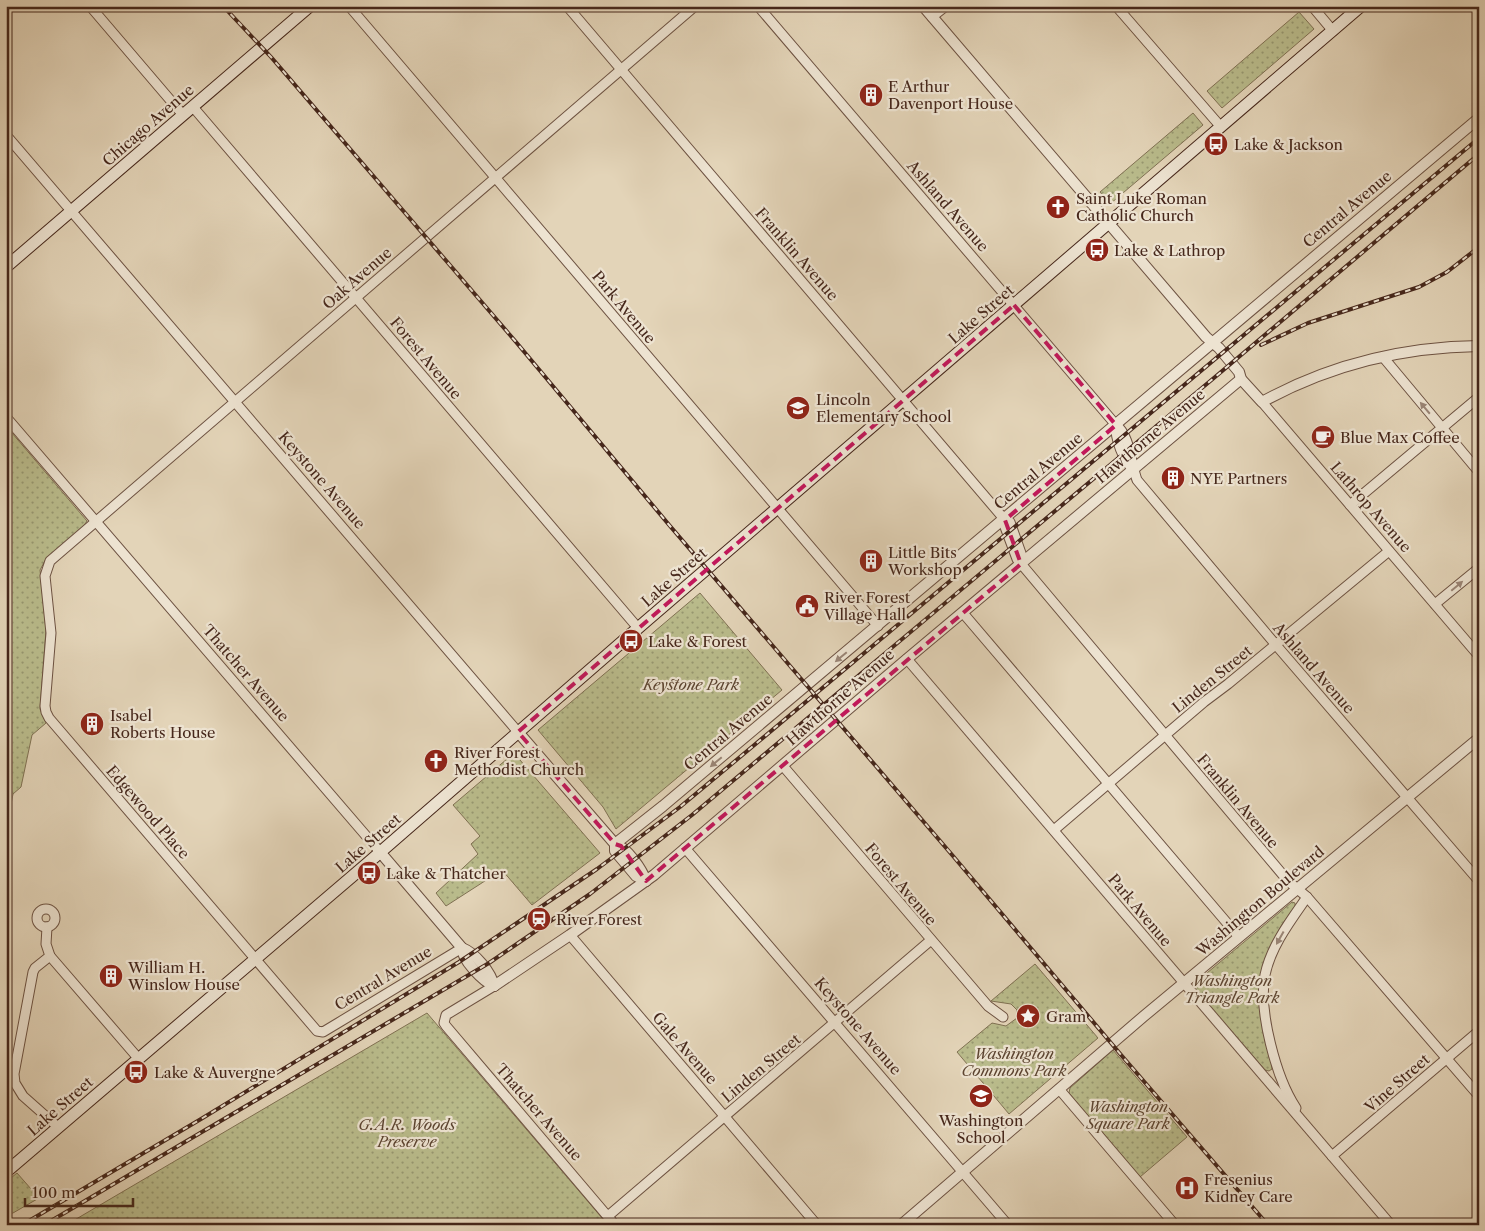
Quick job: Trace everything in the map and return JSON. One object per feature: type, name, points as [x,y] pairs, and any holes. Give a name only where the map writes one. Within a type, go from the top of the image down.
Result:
[{"type":"main road","name":"Chicago Avenue","points":[[6,267],[310,6]]},
{"type":"main road","name":"Lake Street","points":[[6,1172],[1361,6]]},
{"type":"street","points":[[90,6],[183,115]]},
{"type":"street","name":"Park Avenue","points":[[349,6],[878,626]]},
{"type":"street","name":"Franklin Avenue","points":[[567,6],[1005,520],[1010,522],[1022,556],[1021,564],[1288,882],[1307,897],[1479,1096]]},
{"type":"street","name":"Oak Avenue","points":[[45,576],[50,561],[695,6]]},
{"type":"street","name":"Ashland Avenue","points":[[758,6],[1116,425],[1121,428],[1134,461],[1137,480],[1479,881]]},
{"type":"street","name":"Lathrop Avenue","points":[[923,6],[1211,343],[1219,348],[1239,372],[1241,379],[1479,656]]},
{"type":"street","points":[[932,18],[946,6]]},
{"type":"street","points":[[1116,6],[1221,127]]},
{"type":"street","points":[[1312,6],[1333,31]]},
{"type":"street","name":"Forest Avenue","points":[[193,107],[638,628]]},
{"type":"street","name":"Central Avenue","points":[[615,844],[1005,520],[1211,343],[1479,118]]},
{"type":"street","name":"Keystone Avenue","points":[[6,135],[518,732],[615,844],[621,846],[643,871],[646,881]]},
{"type":"street","points":[[1262,402],[1298,384],[1346,365],[1383,356],[1428,349],[1479,346]]},
{"type":"street","points":[[1383,356],[1479,472]]},
{"type":"street","name":"Hawthorne Avenue","points":[[444,1018],[451,1011],[494,986],[570,936],[646,881],[1241,379]]},
{"type":"street","points":[[1350,505],[1479,396]]},
{"type":"street","name":"Thatcher Avenue","points":[[6,417],[462,948],[462,955],[486,982],[494,986]]},
{"type":"street","name":"Linden Street","points":[[1054,830],[1204,702],[1389,551]]},
{"type":"street","points":[[1435,604],[1479,568]]},
{"type":"street","name":"Edgewood Place","points":[[45,576],[51,633],[45,706],[49,718],[319,1032]]},
{"type":"street","points":[[963,613],[1239,937]]},
{"type":"street","name":"Park Avenue","points":[[908,659],[1391,1225]]},
{"type":"street","name":"Washington Boulevard","points":[[901,1225],[1184,983],[1479,738]]},
{"type":"street","name":"Forest Avenue","points":[[782,766],[988,1006],[1003,1017]]},
{"type":"street","name":"Keystone Avenue","points":[[685,848],[1008,1225]]},
{"type":"street","points":[[1307,897],[1276,946],[1265,975],[1264,988],[1266,1021],[1276,1062],[1294,1105],[1310,1130]]},
{"type":"street","points":[[48,927],[46,944],[50,956],[138,1058]]},
{"type":"street","name":"Gale Avenue","points":[[570,936],[817,1225]]},
{"type":"street","name":"Linden Street","points":[[608,1216],[931,940]]},
{"type":"street","name":"Central Avenue","points":[[319,1032],[338,1023],[462,948]]},
{"type":"street","points":[[50,956],[32,972],[14,1074],[15,1083],[23,1096],[58,1127]]},
{"type":"street","name":"Thatcher Avenue","points":[[444,1018],[446,1026],[615,1225]]},
{"type":"street","name":"Vine Street","points":[[1332,1156],[1479,1031]]},
{"type":"street","points":[[1059,1089],[1175,1225]]},
{"type":"highlighted area","points":[[1014,305],[1116,425],[1005,520],[1021,564],[646,881],[621,846],[615,844],[518,732]]},
{"type":"green space","points":[[1299,12],[1314,29],[1222,108],[1207,91]]},
{"type":"green space","points":[[1193,113],[1203,125],[1110,204],[1100,192]]},
{"type":"green space","points":[[6,426],[87,521],[83,527],[46,559],[40,570],[46,630],[40,709],[46,723],[32,735],[21,787],[13,794],[6,830]]},
{"type":"green space","name":"Keystone Park","points":[[700,593],[782,690],[616,829],[603,807],[538,730]]},
{"type":"green space","points":[[514,753],[600,853],[532,905],[502,870],[446,906],[436,893],[478,854],[471,844],[480,836],[453,805]]},
{"type":"green space","name":"Washington Triangle Park","points":[[1292,902],[1295,903],[1295,906],[1281,926],[1272,944],[1260,1009],[1265,1041],[1272,1065],[1272,1069],[1269,1071],[1265,1070],[1194,988],[1195,983]]},
{"type":"green space","name":"Washington Commons Park","points":[[1035,964],[1098,1038],[1009,1114],[957,1052],[992,1023],[1006,1026],[1017,1018],[1017,1010],[1011,1004],[991,1001]]},
{"type":"green space","name":"G.A.R. Woods Preserve","points":[[427,1013],[608,1225],[66,1225]]},
{"type":"green space","name":"Washington Square Park","points":[[1113,1050],[1187,1137],[1140,1177],[1069,1093],[1070,1088]]},
{"type":"green space","points":[[17,1173],[39,1198],[6,1217],[6,1182]]},
{"type":"railway","points":[[223,6],[271,57],[516,342],[670,526],[1268,1225]]},
{"type":"railway","points":[[22,1225],[459,962],[597,869],[680,807],[1479,138]]},
{"type":"railway","points":[[44,1225],[489,963],[590,894],[692,815],[1479,154]]},
{"type":"railway","points":[[1261,345],[1308,323],[1419,287],[1447,272],[1479,247]]},
{"type":"place","name":"E Arthur Davenport House","points":[[871,95]]},
{"type":"place","name":"Lake & Jackson","points":[[1216,144]]},
{"type":"place","name":"Saint Luke Roman Catholic Church","points":[[1058,207]]},
{"type":"place","name":"Lake & Lathrop","points":[[1097,250]]},
{"type":"place","name":"Lincoln Elementary School","points":[[798,408]]},
{"type":"place","name":"Blue Max Coffee","points":[[1323,437]]},
{"type":"place","name":"NYE Partners","points":[[1173,478]]},
{"type":"place","name":"Little Bits Workshop","points":[[871,561]]},
{"type":"place","name":"River Forest Village Hall","points":[[807,606]]},
{"type":"place","name":"Lake & Forest","points":[[631,641]]},
{"type":"place","name":"Isabel Roberts House","points":[[92,724]]},
{"type":"place","name":"River Forest Methodist Church","points":[[436,761]]},
{"type":"place","name":"Lake & Thatcher","points":[[369,873]]},
{"type":"place","name":"River Forest","points":[[539,919]]},
{"type":"place","name":"William H. Winslow House","points":[[111,976]]},
{"type":"place","name":"Gram","points":[[1028,1016]]},
{"type":"place","name":"Lake & Auvergne","points":[[136,1072]]},
{"type":"place","name":"Washington School","points":[[981,1096]]},
{"type":"place","name":"Fresenius Kidney Care","points":[[1187,1188]]}]
